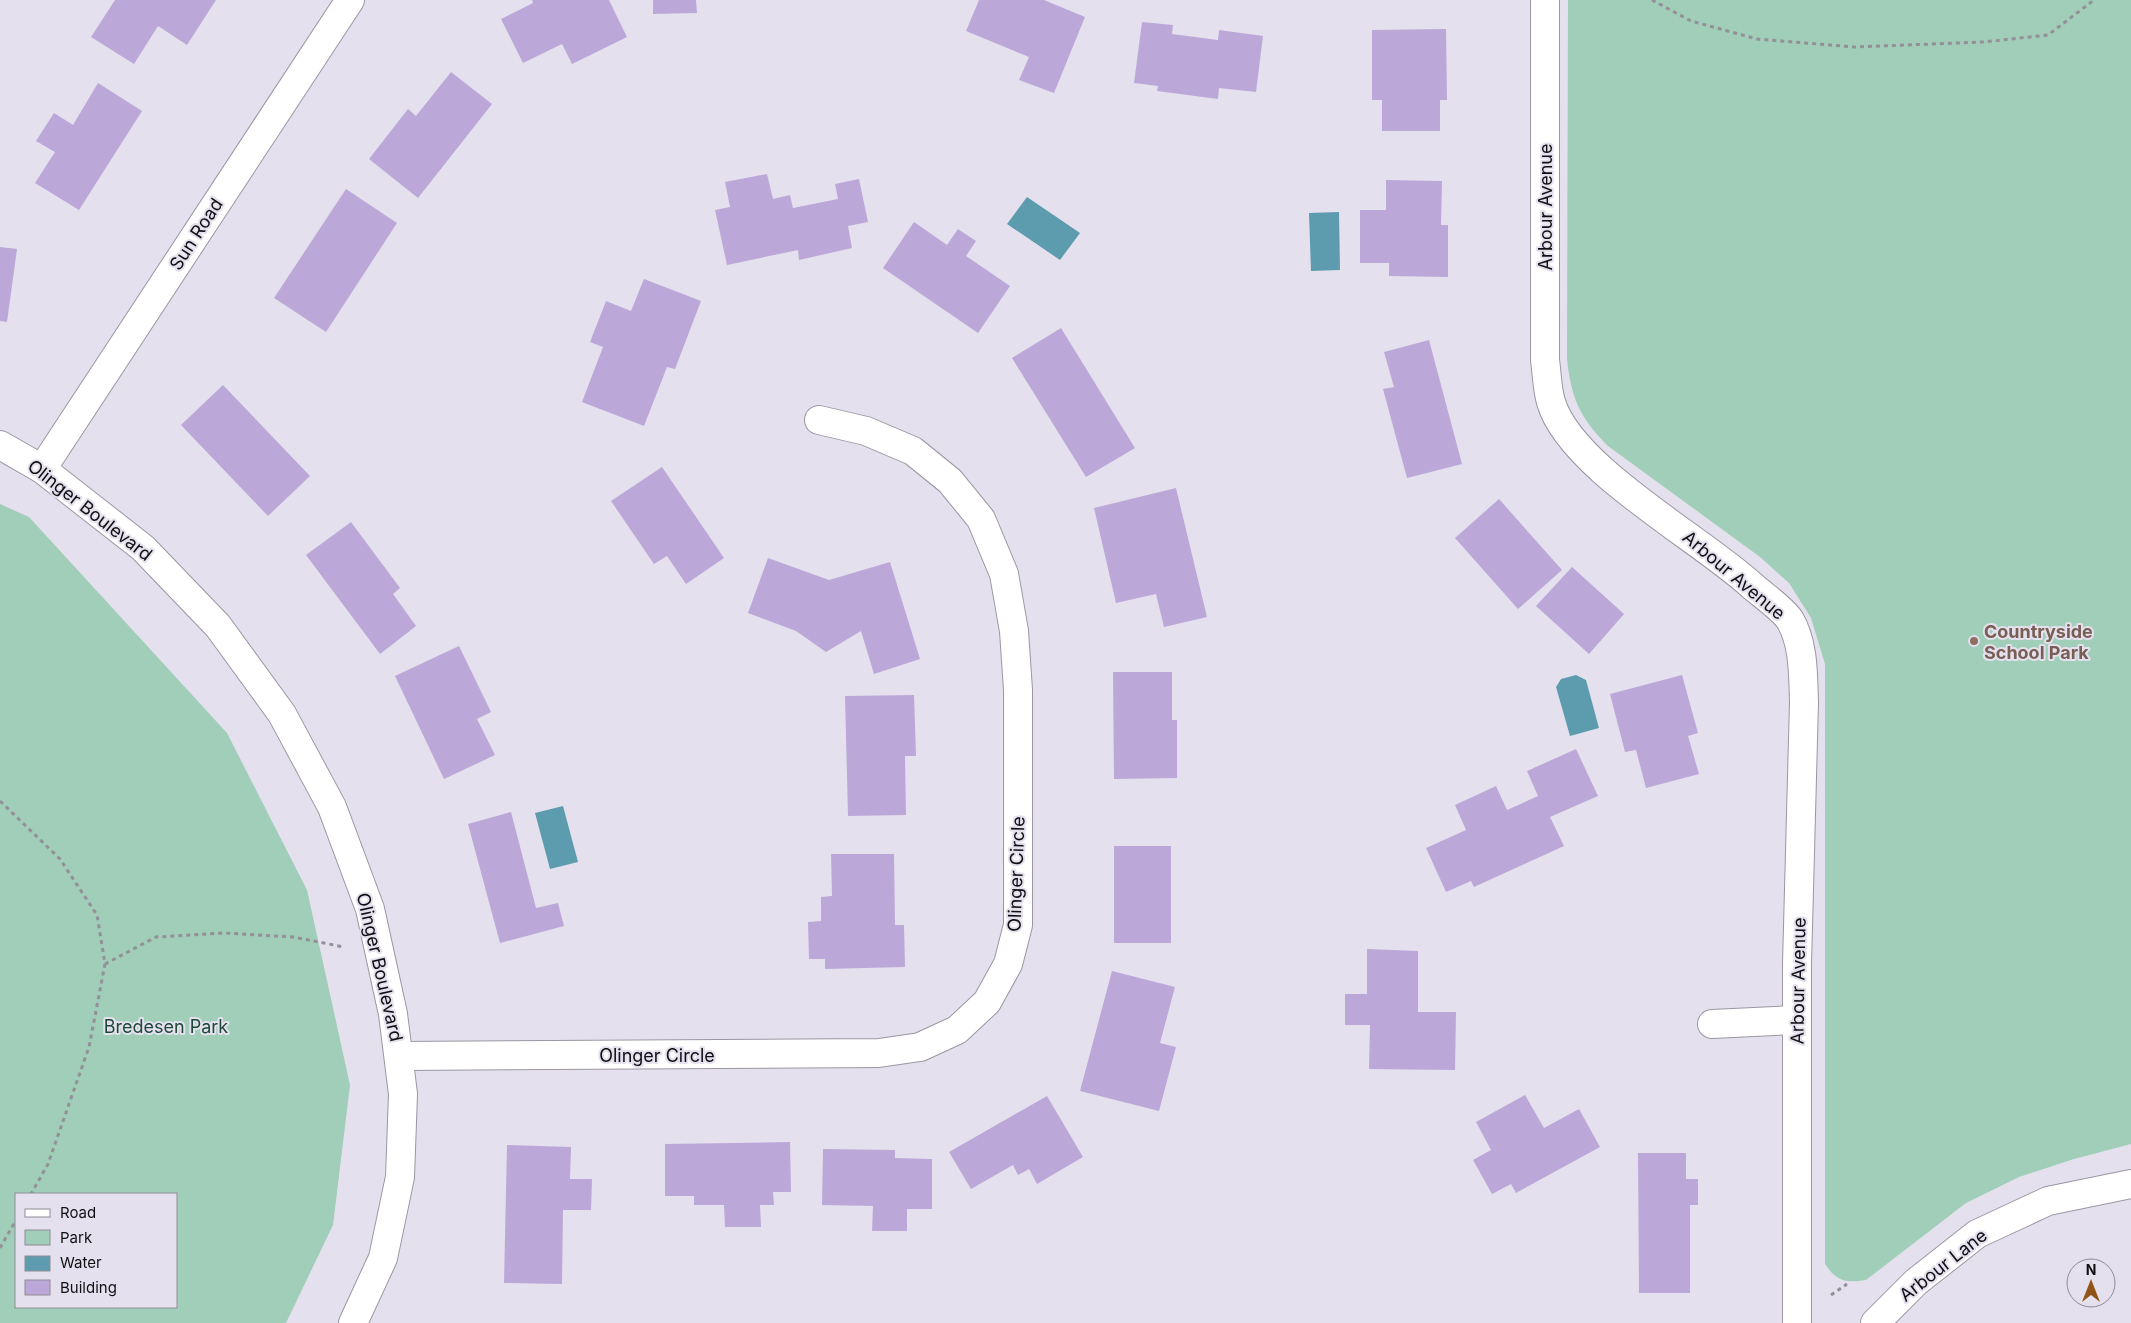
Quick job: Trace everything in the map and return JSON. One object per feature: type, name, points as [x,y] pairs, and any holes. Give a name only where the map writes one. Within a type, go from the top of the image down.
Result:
[{"type":"street","name":"Sun Road","points":[[42,469],[350,0]]},
{"type":"street","name":"Arbour Avenue","points":[[1545,0],[1545,360],[1551,403],[1572,441],[1602,469],[1638,499],[1733,568],[1789,619],[1803,660],[1804,702],[1796,1020],[1797,1323]]},
{"type":"street","name":"Olinger Circle","points":[[400,1056],[879,1053],[920,1047],[957,1030],[987,1002],[1008,964],[1018,925],[1018,690],[1014,631],[1004,574],[981,519],[950,481],[913,451],[866,431],[819,420]]},
{"type":"street","name":"Olinger Boulevard","points":[[0,445],[42,469],[143,548],[218,626],[282,714],[332,807],[370,909],[400,1056],[403,1094],[400,1177],[383,1258],[353,1323]]},
{"type":"street","points":[[1712,1024],[1796,1020]]},
{"type":"street","name":"Arbour Lane","points":[[1874,1323],[1916,1282],[1977,1234],[2048,1201],[2131,1184]]},
{"type":"path","points":[[1652,0],[1691,21],[1757,38],[1854,47],[1983,42],[2048,35],[2094,0]]},
{"type":"path","points":[[0,801],[60,859],[97,915],[105,964],[88,1047],[48,1164],[31,1193]]},
{"type":"path","points":[[105,964],[156,937],[224,933],[293,937],[380,957]]},
{"type":"path","points":[[0,1248],[15,1222]]},
{"type":"green space","name":"Countryside School Park","points":[[1568,0],[2131,0],[2131,1144],[2074,1159],[2019,1177],[1966,1203],[1866,1280],[1842,1280],[1834,1275],[1825,1264],[1825,664],[1811,618],[1789,583],[1760,557],[1608,446],[1590,426],[1578,407],[1571,385],[1567,359]]},
{"type":"green space","name":"Bredesen Park","points":[[0,504],[29,517],[227,733],[307,890],[350,1085],[333,1225],[286,1323],[0,1323]]},
{"type":"water","points":[[1027,197],[1080,233],[1060,260],[1007,224]]},
{"type":"water","points":[[1339,212],[1340,270],[1311,271],[1309,213]]},
{"type":"water","points":[[1576,675],[1586,680],[1599,728],[1570,736],[1556,687],[1561,679]]},
{"type":"water","points":[[563,806],[578,862],[550,869],[535,813]]},
{"type":"building","points":[[115,0],[216,0],[187,45],[158,26],[134,64],[91,37]]},
{"type":"building","points":[[532,0],[609,0],[627,37],[572,64],[562,44],[523,63],[501,19],[533,3]]},
{"type":"building","points":[[653,0],[696,0],[697,13],[653,14]]},
{"type":"building","points":[[979,0],[1044,0],[1085,17],[1054,93],[1019,80],[1029,57],[966,31]]},
{"type":"building","points":[[1142,22],[1173,25],[1172,34],[1218,40],[1219,30],[1263,36],[1256,92],[1219,88],[1218,99],[1157,91],[1158,86],[1134,83]]},
{"type":"building","points":[[1446,29],[1447,100],[1440,100],[1440,131],[1382,131],[1382,100],[1372,100],[1372,30]]},
{"type":"building","points":[[451,72],[492,104],[418,198],[369,159],[408,109],[416,116]]},
{"type":"building","points":[[98,83],[142,111],[79,210],[35,183],[55,152],[36,141],[54,113],[73,125]]},
{"type":"building","points":[[767,174],[773,199],[790,195],[793,208],[838,199],[835,184],[859,179],[868,222],[848,226],[852,248],[799,260],[798,250],[727,265],[715,210],[730,207],[725,182]]},
{"type":"building","points":[[1386,180],[1442,181],[1441,225],[1448,225],[1448,277],[1389,276],[1389,263],[1360,263],[1360,210],[1386,210]]},
{"type":"building","points":[[346,189],[397,223],[326,332],[274,298]]},
{"type":"building","points":[[914,222],[947,245],[958,229],[976,241],[966,256],[1010,286],[978,333],[883,268]]},
{"type":"building","points":[[0,247],[17,249],[7,322],[0,321]]},
{"type":"building","points":[[644,279],[701,301],[675,369],[667,367],[644,426],[582,402],[603,347],[590,342],[606,301],[631,311]]},
{"type":"building","points":[[1061,328],[1135,448],[1086,477],[1012,358]]},
{"type":"building","points":[[1429,340],[1462,464],[1407,478],[1383,389],[1394,387],[1384,352]]},
{"type":"building","points":[[223,385],[310,476],[268,516],[181,425]]},
{"type":"building","points":[[662,467],[724,558],[686,584],[667,556],[654,564],[611,501]]},
{"type":"building","points":[[1176,488],[1207,617],[1164,627],[1156,594],[1116,603],[1094,508]]},
{"type":"building","points":[[1499,499],[1562,570],[1518,609],[1455,538]]},
{"type":"building","points":[[351,522],[400,588],[393,594],[416,626],[380,654],[306,555]]},
{"type":"building","points":[[768,558],[829,580],[890,562],[920,659],[874,674],[861,631],[826,652],[796,631],[748,613]]},
{"type":"building","points":[[1572,567],[1624,614],[1589,654],[1536,606]]},
{"type":"building","points":[[459,646],[491,712],[477,719],[495,755],[444,779],[395,676]]},
{"type":"building","points":[[1113,672],[1172,672],[1172,720],[1177,720],[1177,778],[1114,779]]},
{"type":"building","points":[[1682,675],[1698,733],[1688,736],[1699,774],[1646,788],[1636,750],[1625,752],[1610,694]]},
{"type":"building","points":[[914,695],[916,756],[905,756],[906,815],[848,816],[845,696]]},
{"type":"building","points":[[1576,749],[1598,796],[1550,817],[1564,846],[1474,887],[1471,881],[1446,892],[1426,848],[1466,830],[1455,805],[1496,786],[1507,810],[1538,796],[1527,771]]},
{"type":"building","points":[[511,812],[536,908],[558,903],[564,926],[500,943],[468,824]]},
{"type":"building","points":[[1114,846],[1171,846],[1171,943],[1114,943]]},
{"type":"building","points":[[831,854],[894,854],[895,925],[904,925],[905,967],[825,969],[825,959],[809,959],[808,922],[821,921],[821,897],[832,896]]},
{"type":"building","points":[[1367,949],[1418,951],[1418,1012],[1456,1012],[1455,1070],[1369,1069],[1370,1025],[1345,1025],[1345,994],[1367,994]]},
{"type":"building","points":[[1112,971],[1175,987],[1160,1043],[1176,1047],[1159,1111],[1080,1091]]},
{"type":"building","points":[[1525,1095],[1544,1128],[1579,1109],[1600,1147],[1516,1193],[1511,1184],[1492,1194],[1473,1160],[1491,1150],[1476,1122]]},
{"type":"building","points":[[1047,1096],[1083,1157],[1037,1184],[1029,1169],[1018,1175],[1013,1165],[971,1189],[949,1152]]},
{"type":"building","points":[[790,1142],[791,1192],[773,1192],[774,1205],[760,1205],[761,1227],[725,1227],[724,1205],[694,1205],[694,1196],[665,1196],[665,1144]]},
{"type":"building","points":[[507,1145],[571,1147],[570,1179],[592,1179],[591,1210],[563,1210],[562,1284],[504,1283]]},
{"type":"building","points":[[823,1149],[895,1150],[895,1158],[932,1159],[932,1209],[907,1209],[907,1231],[872,1231],[873,1206],[822,1205]]},
{"type":"building","points":[[1638,1153],[1686,1153],[1686,1179],[1698,1179],[1698,1205],[1690,1205],[1690,1293],[1639,1293]]},
{"type":"place","name":"Countryside School Park","points":[[1974,641]]}]
